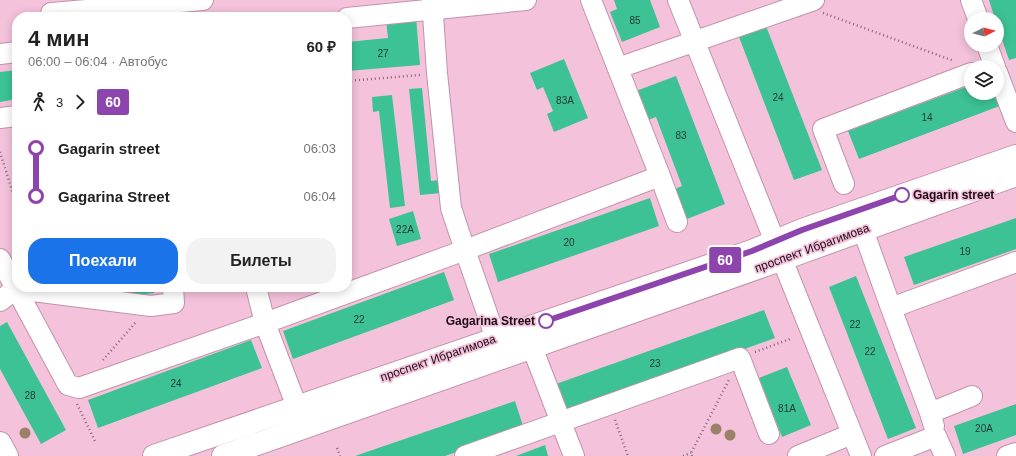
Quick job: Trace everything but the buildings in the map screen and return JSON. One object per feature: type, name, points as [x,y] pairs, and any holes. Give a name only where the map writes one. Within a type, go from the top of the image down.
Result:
[{"type":"main road","name":"проспект Ибрагимова","points":[[223,456],[532,347],[1016,156]]},
{"type":"main road","name":"проспект Ибрагимова","points":[[154,456],[496,339],[779,250],[863,230],[1016,175]]},
{"type":"main road","points":[[0,443],[7,456]]},
{"type":"street","points":[[51,10],[192,0]]},
{"type":"street","points":[[352,17],[432,5],[526,0]]},
{"type":"street","points":[[590,0],[618,68],[677,222]]},
{"type":"street","points":[[678,0],[860,456]]},
{"type":"street","points":[[971,0],[975,12]]},
{"type":"street","points":[[618,68],[807,2]]},
{"type":"street","points":[[432,5],[437,73],[451,208],[496,339]]},
{"type":"street","points":[[0,54],[12,53]]},
{"type":"street","points":[[844,184],[823,128],[964,67]]},
{"type":"street","points":[[1004,87],[1016,122]]},
{"type":"street","points":[[0,118],[12,117]]},
{"type":"street","points":[[352,291],[660,176]]},
{"type":"street","points":[[863,230],[930,413],[936,436],[945,456]]},
{"type":"street","points":[[0,259],[12,278]]},
{"type":"street","points":[[892,308],[1016,262]]},
{"type":"street","points":[[0,301],[12,292]]},
{"type":"street","points":[[20,292],[68,385],[79,388],[350,292]]},
{"type":"street","points":[[47,292],[150,306],[174,303],[173,292]]},
{"type":"street","points":[[257,292],[265,323],[297,407]]},
{"type":"street","points":[[532,347],[574,456]]},
{"type":"street","points":[[465,456],[562,423],[740,358],[769,434]]},
{"type":"street","points":[[930,413],[972,396]]},
{"type":"street","points":[[798,456],[852,434]]},
{"type":"street","points":[[885,456],[936,436]]},
{"type":"street","points":[[1007,456],[1016,453]]},
{"type":"path","points":[[807,2],[964,67]]},
{"type":"path","points":[[352,81],[437,73]]},
{"type":"path","points":[[0,152],[12,190]]},
{"type":"path","points":[[99,364],[150,306]]},
{"type":"path","points":[[683,456],[692,454],[740,358],[790,339]]},
{"type":"path","points":[[68,385],[95,441]]},
{"type":"path","points":[[609,405],[628,456]]},
{"type":"path","points":[[337,448],[340,456]]},
{"type":"bus line","name":"60","points":[[546,321],[752,251],[802,230],[902,195]]},
{"type":"place","name":"Gagarin street","points":[[902,195]]},
{"type":"place","name":"Gagarina Street","points":[[546,321]]}]
